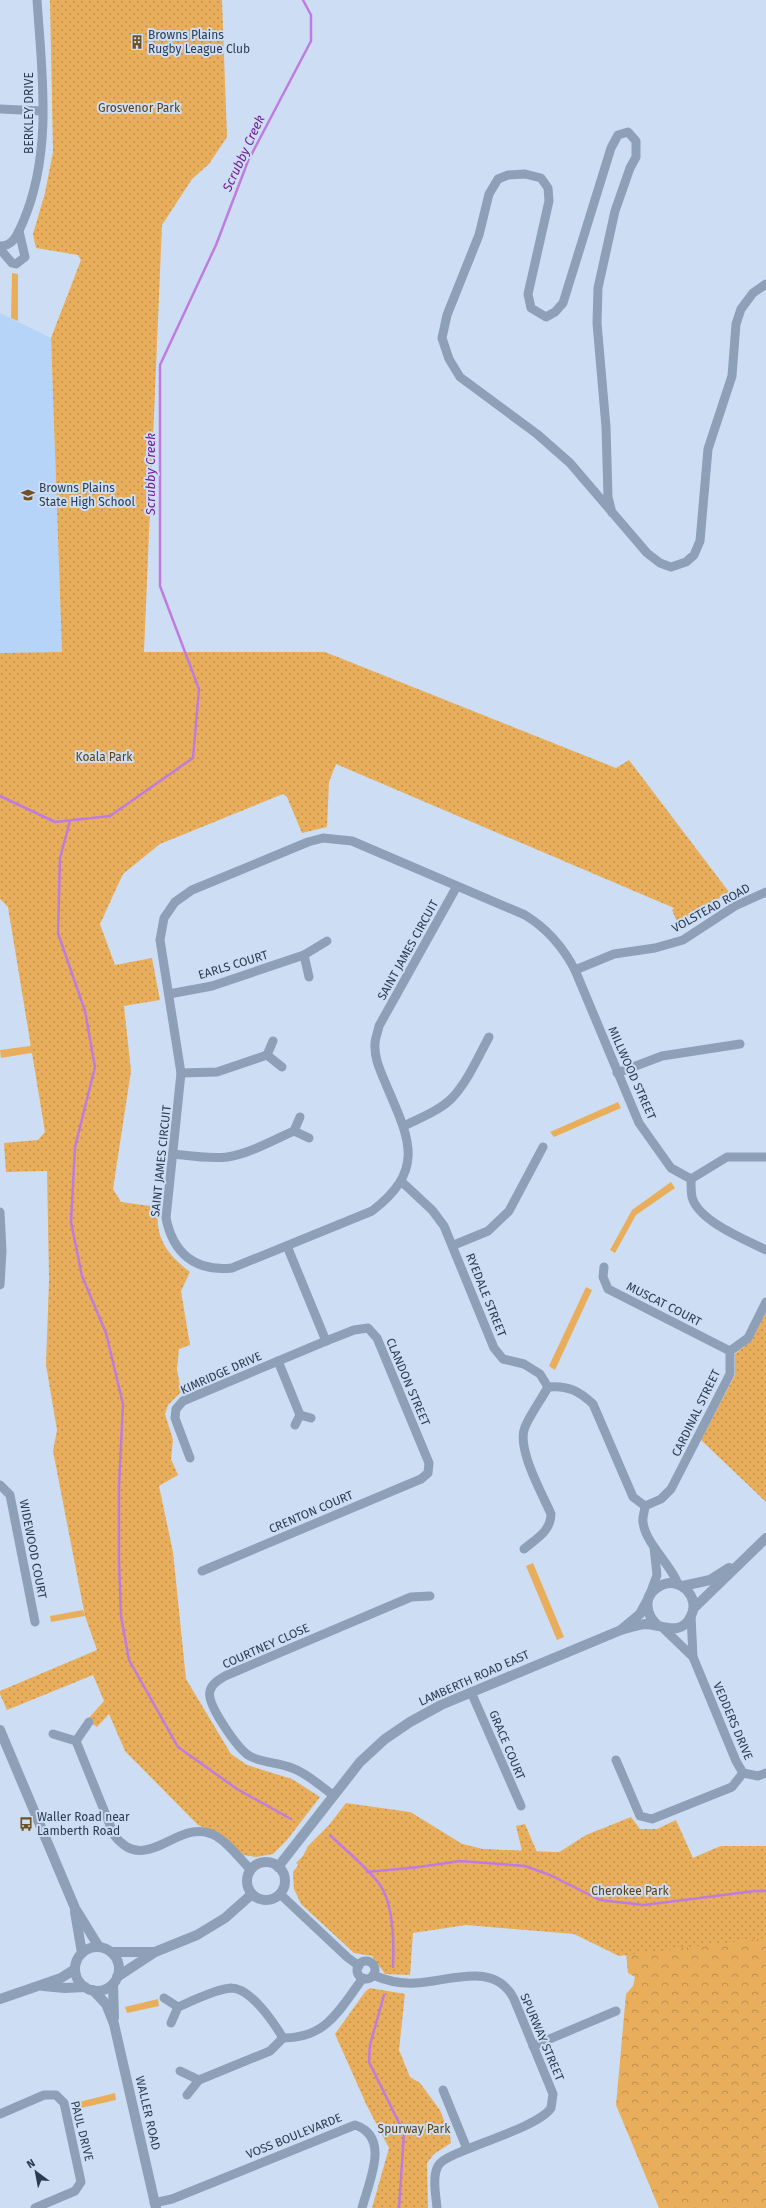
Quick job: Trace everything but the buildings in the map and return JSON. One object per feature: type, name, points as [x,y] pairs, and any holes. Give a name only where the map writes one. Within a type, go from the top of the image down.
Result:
[{"type":"street","name":"BERKLEY DRIVE","points":[[0,248],[10,244],[19,231],[30,205],[39,174],[43,144],[37,0]]},
{"type":"street","points":[[0,109],[42,111]]},
{"type":"street","points":[[612,513],[608,497],[606,427],[597,323],[598,288],[615,211],[630,168],[636,157],[636,141],[628,132],[618,135],[611,148],[563,304],[555,312],[546,317],[531,308],[528,294],[549,201],[548,188],[541,178],[525,174],[508,175],[498,179],[489,194],[479,235],[447,315],[442,338],[449,359],[460,377],[537,434],[570,463],[612,513],[647,553],[660,563],[670,567],[686,562],[694,556],[700,541],[708,449],[732,376],[736,324],[741,309],[753,293],[766,284]]},
{"type":"street","points":[[0,248],[12,263],[21,261],[25,257],[19,231]]},
{"type":"street","name":"SAINT JAMES CIRCUIT","points":[[457,886],[379,1026],[375,1044],[377,1063],[404,1126],[409,1152],[402,1182],[390,1197],[372,1211],[232,1268],[216,1270],[198,1264],[182,1253],[169,1235],[166,1218],[181,1073],[160,940],[164,918],[175,902],[192,890],[308,842],[323,838],[352,841],[525,915],[539,924],[566,954],[575,970]]},
{"type":"street","name":"VOLSTEAD ROAD","points":[[575,970],[614,954],[655,948],[682,940],[735,906],[766,892]]},
{"type":"street","name":"EARLS COURT","points":[[169,994],[212,986],[304,955],[327,941]]},
{"type":"street","points":[[304,955],[308,977]]},
{"type":"street","name":"MILLWOOD STREET","points":[[575,970],[639,1123],[671,1168],[691,1179]]},
{"type":"street","points":[[404,1126],[438,1109],[451,1099],[460,1088],[489,1037]]},
{"type":"street","points":[[181,1073],[222,1071],[267,1056],[273,1041]]},
{"type":"street","points":[[617,1073],[662,1056],[740,1044]]},
{"type":"street","points":[[267,1056],[282,1067]]},
{"type":"street","points":[[173,1154],[211,1158],[228,1157],[244,1153],[294,1131],[300,1116]]},
{"type":"street","points":[[294,1131],[309,1138]]},
{"type":"street","points":[[454,1246],[488,1230],[509,1211],[543,1147]]},
{"type":"street","points":[[766,1157],[727,1157],[691,1179],[692,1198],[700,1211],[721,1227],[766,1250]]},
{"type":"street","name":"RYEDALE STREET","points":[[402,1182],[432,1210],[444,1226],[454,1246],[494,1348],[503,1359],[524,1364],[540,1374],[548,1387]]},
{"type":"street","points":[[0,1212],[2,1251],[0,1285]]},
{"type":"street","points":[[287,1246],[326,1341]]},
{"type":"street","name":"MUSCAT COURT","points":[[604,1266],[603,1277],[608,1289],[730,1351]]},
{"type":"street","points":[[730,1351],[748,1338],[766,1302]]},
{"type":"street","name":"CLANDON STREET","points":[[326,1341],[354,1330],[368,1328],[377,1338],[430,1463],[428,1473]]},
{"type":"street","name":"KIMRIDGE DRIVE","points":[[190,1458],[175,1418],[176,1408],[183,1401],[326,1341]]},
{"type":"street","name":"CARDINAL STREET","points":[[645,1506],[661,1499],[672,1489],[730,1374],[730,1351]]},
{"type":"street","points":[[278,1361],[300,1415],[295,1425]]},
{"type":"street","points":[[524,1549],[548,1529],[551,1521],[551,1514],[524,1450],[524,1428],[548,1387],[562,1386],[582,1394],[593,1404],[633,1498],[645,1506],[643,1522],[654,1547],[673,1571],[680,1585],[691,1595],[692,1612]]},
{"type":"street","points":[[300,1415],[310,1418]]},
{"type":"street","name":"CRENTON COURT","points":[[202,1571],[421,1479],[428,1473]]},
{"type":"street","name":"WIDEWOOD COURT","points":[[0,1485],[10,1495],[35,1622]]},
{"type":"street","points":[[654,1547],[657,1575],[649,1597],[649,1616],[661,1627],[679,1628],[692,1612],[766,1538]]},
{"type":"street","points":[[649,1597],[662,1584],[680,1585],[710,1580],[748,1557]]},
{"type":"street","name":"COURTNEY CLOSE","points":[[333,1795],[294,1768],[254,1758],[247,1754],[236,1743],[210,1702],[210,1690],[217,1681],[225,1676],[322,1634],[411,1597],[430,1596]]},
{"type":"street","name":"LAMBERTH ROAD EAST","points":[[621,1630],[640,1614],[649,1597]]},
{"type":"street","name":"VEDDERS DRIVE","points":[[692,1612],[693,1657],[743,1773],[758,1776],[766,1773]]},
{"type":"street","name":"LAMBERTH ROAD EAST","points":[[278,1866],[360,1762],[385,1739],[440,1705],[621,1630],[644,1624],[661,1627]]},
{"type":"street","name":"VEDDERS DRIVE","points":[[661,1627],[693,1657]]},
{"type":"street","name":"GRACE COURT","points":[[471,1692],[520,1806]]},
{"type":"street","points":[[76,1741],[89,1722]]},
{"type":"street","points":[[0,1730],[75,1908],[99,1947]]},
{"type":"street","points":[[53,1734],[76,1741]]},
{"type":"street","points":[[76,1741],[114,1835],[122,1846],[130,1851],[144,1851],[192,1832],[204,1832],[211,1834],[222,1841],[251,1870]]},
{"type":"street","points":[[616,1760],[640,1816],[652,1819],[732,1786],[743,1773]]},
{"type":"street","points":[[267,1862],[278,1866],[284,1877],[285,1883],[280,1894],[275,1898],[263,1900],[252,1894],[247,1882],[251,1870],[261,1863],[267,1862]]},
{"type":"street","points":[[40,1986],[65,1988],[107,1988],[115,1980],[155,1952],[197,1935],[225,1918],[252,1894]]},
{"type":"street","points":[[280,1894],[347,1957],[359,1966]]},
{"type":"street","points":[[75,1908],[82,1954]]},
{"type":"street","points":[[89,1988],[76,1976],[75,1969],[76,1963],[82,1954],[90,1948],[99,1947],[111,1952],[155,1952]]},
{"type":"street","points":[[111,1952],[118,1964],[115,1980]]},
{"type":"street","points":[[364,1962],[371,1963],[375,1969],[373,1975],[370,1978],[363,1978],[358,1973],[359,1966],[364,1962]]},
{"type":"street","points":[[0,1999],[61,1978],[75,1969]]},
{"type":"street","name":"SPURWAY STREET","points":[[373,1975],[389,1982],[403,1984],[458,1976],[485,1976],[496,1980],[510,1991],[553,2094],[551,2108],[542,2118],[446,2158],[438,2165],[435,2174],[437,2208]]},
{"type":"street","points":[[187,2095],[198,2080],[270,2051],[283,2038],[300,2038],[322,2028],[334,2017],[363,1978]]},
{"type":"street","name":"WALLER ROAD","points":[[114,2024],[115,1980]]},
{"type":"street","name":"WALLER ROAD","points":[[89,1988],[106,2004],[114,2024],[155,2205]]},
{"type":"street","points":[[171,2023],[178,2007],[224,1990],[235,1989],[244,1993],[261,2007],[283,2038]]},
{"type":"street","points":[[164,1998],[178,2007]]},
{"type":"street","points":[[533,2046],[616,2011]]},
{"type":"street","points":[[180,2071],[198,2080]]},
{"type":"street","points":[[443,2090],[467,2149]]},
{"type":"street","name":"PAUL DRIVE","points":[[0,2114],[44,2094],[56,2095],[64,2102],[81,2182],[80,2186],[68,2194],[35,2208]]},
{"type":"street","name":"VOSS BOULEVARDE","points":[[155,2205],[341,2128],[355,2125],[364,2128],[371,2136],[376,2146],[376,2156],[362,2208]]},
{"type":"shaded area","name":"Browns Plains State High School","points":[[0,313],[51,338],[62,653],[0,653]]},
{"type":"green space","name":"Koala Park","points":[[50,0],[222,0],[227,137],[209,164],[192,179],[162,225],[144,652],[325,652],[616,768],[629,760],[729,892],[678,924],[672,910],[674,908],[336,764],[329,782],[327,827],[302,833],[287,797],[283,794],[160,844],[123,874],[100,924],[115,965],[152,958],[160,1000],[124,1006],[131,1071],[113,1189],[121,1202],[158,1207],[158,1228],[160,1236],[174,1258],[190,1272],[181,1291],[190,1345],[179,1349],[177,1369],[181,1392],[168,1405],[165,1414],[173,1440],[171,1459],[178,1475],[159,1486],[173,1552],[186,1679],[231,1754],[247,1765],[292,1779],[320,1797],[287,1840],[273,1854],[256,1857],[243,1855],[223,1836],[198,1825],[125,1751],[109,1714],[97,1727],[87,1720],[104,1701],[93,1675],[7,1710],[0,1694],[0,1691],[97,1650],[85,1616],[53,1451],[57,1430],[46,1365],[49,1280],[47,1171],[6,1172],[4,1143],[38,1140],[45,1132],[8,907],[0,899],[0,653],[62,652],[51,338],[81,260],[78,255],[36,248],[33,234],[45,193],[53,152]]},
{"type":"green space","points":[[12,273],[18,274],[18,321],[11,318]]},
{"type":"green space","points":[[32,1042],[33,1055],[31,1053],[1,1058],[0,1050],[30,1046]]},
{"type":"green space","points":[[618,1102],[621,1108],[554,1137],[550,1132]]},
{"type":"green space","points":[[671,1182],[675,1188],[636,1215],[615,1253],[610,1250],[632,1210]]},
{"type":"green space","points":[[586,1287],[592,1290],[555,1370],[549,1366]]},
{"type":"green space","points":[[766,1312],[766,1502],[701,1440],[735,1375],[735,1354],[752,1340]]},
{"type":"green space","points":[[533,1563],[564,1637],[557,1640],[526,1566]]},
{"type":"green space","points":[[83,1610],[85,1616],[51,1622],[50,1616]]},
{"type":"green space","name":"Cherokee Park","points":[[346,1803],[410,1812],[462,1844],[482,1849],[522,1851],[516,1826],[525,1824],[537,1852],[558,1853],[586,1835],[631,1817],[640,1829],[657,1829],[676,1820],[693,1858],[721,1846],[766,1846],[766,1938],[619,1956],[574,1934],[466,1925],[413,1933],[410,1975],[385,1974],[372,1956],[354,1953],[301,1904],[294,1889],[293,1872]]},
{"type":"green space","points":[[410,1812],[462,1844],[482,1849],[693,1858],[721,1846],[766,1846],[766,2208],[659,2208],[616,2105],[626,1994],[633,1986],[635,1977],[628,1973],[626,1953],[599,1933],[301,1867],[296,1863],[303,1856],[308,1846],[330,1824]]},
{"type":"green space","name":"Spurway Park","points":[[370,1988],[405,1994],[399,2050],[410,2077],[420,2083],[440,2110],[450,2136],[451,2143],[434,2154],[427,2163],[428,2208],[372,2208],[389,2148],[367,2106],[335,2034],[365,1992]]},
{"type":"green space","points":[[158,1999],[159,2006],[127,2013],[125,2007]]},
{"type":"green space","points":[[115,2093],[116,2100],[77,2109],[75,2103]]},
{"type":"waterway","name":"Scrubby Creek","points":[[0,796],[55,822],[110,816],[193,758],[199,689],[160,586],[160,365],[216,245],[248,161],[311,41],[311,15],[303,0]]},
{"type":"waterway","points":[[70,821],[60,858],[58,933],[85,1011],[95,1067],[75,1147],[71,1222],[82,1276],[106,1333],[123,1404],[119,1486],[119,1562],[121,1616],[129,1660],[178,1747],[237,1789],[291,1819]]},
{"type":"waterway","points":[[330,1835],[376,1879],[385,1893],[391,1914],[393,1967]]},
{"type":"waterway","points":[[367,1872],[460,1861],[525,1866],[550,1875],[600,1900],[644,1905],[755,1891],[766,1891]]},
{"type":"waterway","points":[[384,1995],[370,2045],[369,2062],[404,2133],[399,2208]]},
{"type":"place","name":"Browns Plains Rugby League Club","points":[[137,42]]},
{"type":"place","name":"Browns Plains State High School","points":[[28,495]]},
{"type":"place","name":"Waller Road near Lamberth Road","points":[[26,1824]]},
{"type":"park label","name":"Grosvenor Park","points":[[139,108]]}]
